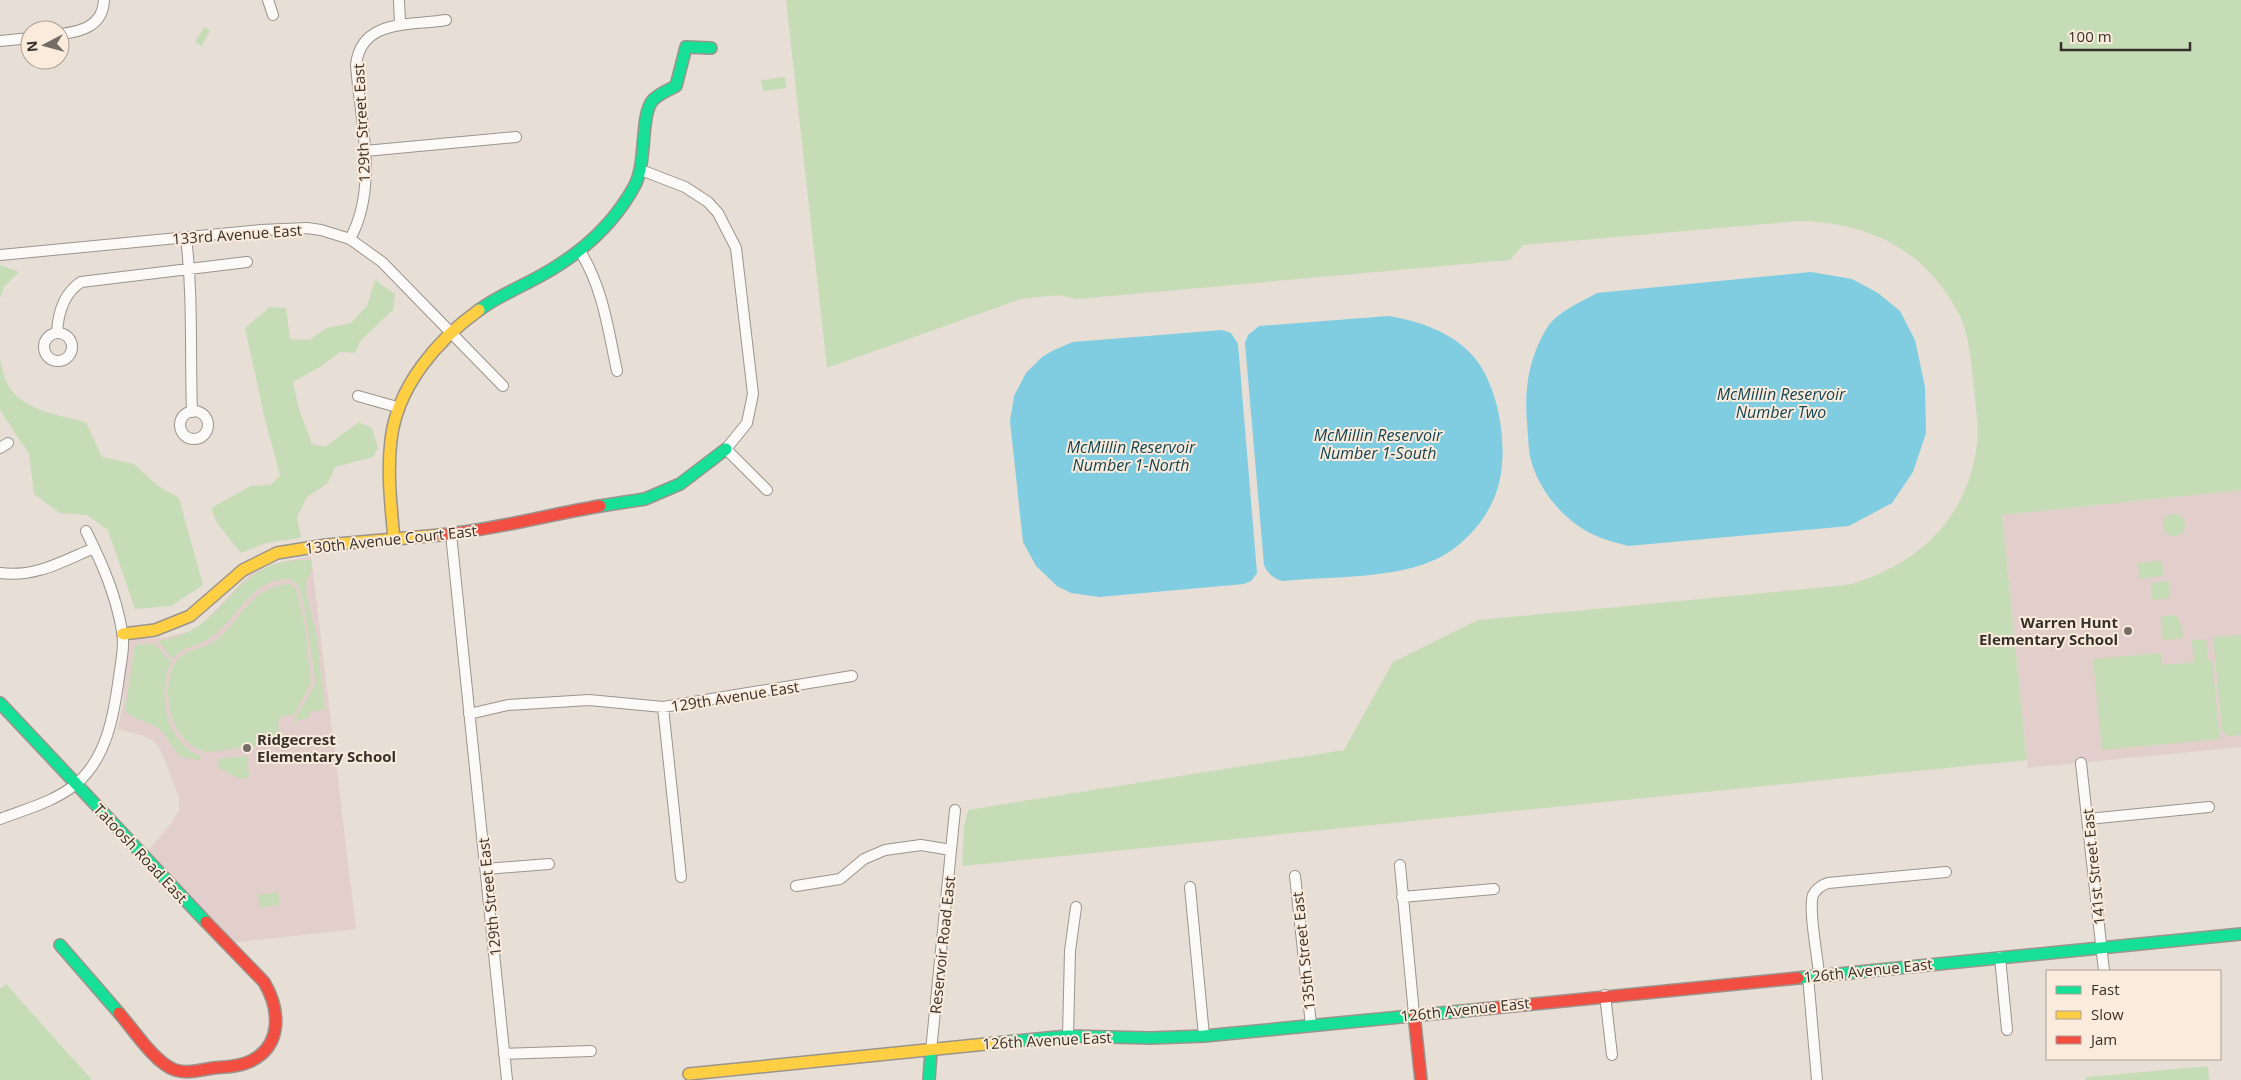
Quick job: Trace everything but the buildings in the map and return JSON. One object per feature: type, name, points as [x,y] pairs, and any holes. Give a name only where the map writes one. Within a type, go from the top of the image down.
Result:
[{"type":"street","points":[[70,33],[82,31],[93,24],[100,14],[104,0]]},
{"type":"street","points":[[268,0],[273,15]]},
{"type":"street","points":[[399,0],[400,24]]},
{"type":"street","name":"129th Street East","points":[[350,239],[363,205],[366,179],[356,60],[360,48],[369,36],[382,29],[400,24],[446,20]]},
{"type":"street","points":[[0,42],[20,39]]},
{"type":"street","points":[[394,539],[388,472],[390,443],[397,408],[422,364],[451,332],[489,303],[580,251],[608,224],[635,184],[641,170],[647,131],[648,109],[651,102],[676,86],[686,47],[711,48]]},
{"type":"street","points":[[365,151],[516,137]]},
{"type":"street","points":[[641,170],[685,187],[708,202],[718,213],[736,248],[753,394],[746,423],[726,449],[767,490]]},
{"type":"street","name":"133rd Avenue East","points":[[0,255],[296,228],[321,230],[350,239],[382,262],[503,386]]},
{"type":"street","points":[[186,238],[190,268],[192,412]]},
{"type":"street","points":[[580,251],[591,268],[600,291],[617,371]]},
{"type":"street","points":[[56,332],[57,320],[70,290],[81,282],[247,262]]},
{"type":"street","points":[[358,396],[397,408]]},
{"type":"street","name":"130th Avenue Court East","points":[[123,634],[155,630],[190,616],[210,601],[243,570],[277,553],[320,546],[484,530],[541,516],[614,506],[655,496],[680,484],[726,449]]},
{"type":"street","points":[[0,819],[48,801],[76,783],[93,765],[105,739],[116,694],[123,634],[109,581],[86,531]]},
{"type":"street","points":[[450,534],[469,714]]},
{"type":"street","points":[[0,573],[17,574],[45,570],[94,548]]},
{"type":"street","name":"129th Avenue East","points":[[469,714],[508,705],[590,700],[663,707],[852,676]]},
{"type":"street","name":"Tatoosh Road East","points":[[0,703],[140,854],[264,982],[276,1006],[278,1024],[275,1034],[267,1049],[256,1058],[232,1066],[184,1071],[174,1070],[156,1056],[60,945]]},
{"type":"street","points":[[663,707],[681,876]]},
{"type":"street","name":"129th Street East","points":[[469,714],[507,1080]]},
{"type":"street","name":"141st Street East","points":[[2081,763],[2104,970]]},
{"type":"street","points":[[2088,819],[2209,808]]},
{"type":"street","name":"Reservoir Road East","points":[[929,1080],[955,810]]},
{"type":"street","points":[[796,886],[840,879],[864,860],[885,850],[921,845],[951,850]]},
{"type":"street","points":[[486,869],[549,864]]},
{"type":"street","points":[[1400,865],[1421,1080]]},
{"type":"street","points":[[1818,1080],[1813,976],[1812,898],[1818,889],[1828,883],[1946,872]]},
{"type":"street","name":"135th Street East","points":[[1295,876],[1310,1025]]},
{"type":"street","points":[[1190,887],[1204,1036]]},
{"type":"street","points":[[1402,897],[1494,889]]},
{"type":"street","points":[[1068,1036],[1069,966],[1076,908]]},
{"type":"street","name":"126th Avenue East","points":[[689,1074],[931,1051],[942,1047],[1068,1036],[1150,1038],[1204,1036],[1605,995],[2241,934]]},
{"type":"street","points":[[2000,957],[2007,1030]]},
{"type":"street","points":[[1605,995],[1612,1054]]},
{"type":"street","points":[[504,1054],[591,1051]]},
{"type":"shaded area","name":"Warren Hunt Elementary School","points":[[2241,490],[2241,747],[2028,768],[2002,515]]},
{"type":"shaded area","name":"Ridgecrest Elementary School","points":[[311,556],[356,929],[228,943],[146,853],[173,821],[179,810],[179,798],[163,755],[155,742],[141,735],[117,729],[123,706],[126,647],[128,642],[133,639],[162,638],[190,631],[203,623],[249,575],[276,563]]},
{"type":"green space","points":[[786,0],[2241,0],[2241,490],[2002,515],[2027,760],[962,866],[964,827],[968,810],[1344,750],[1393,662],[1478,620],[1848,585],[1872,577],[1895,566],[1933,538],[1948,520],[1961,499],[1970,476],[1976,451],[1978,428],[1967,340],[1961,318],[1951,300],[1928,271],[1913,257],[1897,246],[1860,230],[1820,222],[1799,221],[1523,245],[1510,260],[1077,299],[1058,295],[1021,299],[827,368]]},
{"type":"green space","points":[[204,27],[210,30],[202,46],[195,42]]},
{"type":"green space","points":[[785,77],[786,88],[763,91],[761,80]]},
{"type":"green space","points":[[0,265],[19,272],[4,287],[0,299]]},
{"type":"green space","points":[[375,280],[395,294],[393,310],[361,340],[355,353],[340,352],[320,367],[293,382],[299,409],[312,444],[325,447],[359,422],[372,428],[378,448],[373,457],[335,467],[328,483],[307,497],[297,517],[301,538],[266,543],[241,553],[217,523],[211,508],[251,486],[270,485],[280,476],[264,415],[245,328],[270,307],[286,308],[290,339],[309,340],[327,328],[351,323],[367,306]]},
{"type":"green space","points":[[0,359],[8,385],[22,401],[42,411],[86,422],[102,457],[134,464],[158,486],[179,498],[203,585],[171,606],[135,609],[108,530],[87,515],[60,513],[34,494],[29,454],[0,410]]},
{"type":"green space","points":[[2174,514],[2182,517],[2185,525],[2182,533],[2174,536],[2166,533],[2163,525],[2166,517]]},
{"type":"green space","points":[[311,560],[312,570],[306,582],[306,592],[317,638],[325,709],[310,712],[310,717],[293,722],[316,684],[304,605],[299,586],[290,579],[264,585],[245,601],[220,630],[210,638],[185,649],[173,659],[158,641],[176,637],[202,623],[242,584],[261,570],[282,562]]},
{"type":"green space","points":[[2162,561],[2163,576],[2140,579],[2138,563]]},
{"type":"green space","points":[[2169,581],[2170,598],[2152,600],[2151,583]]},
{"type":"green space","points":[[289,584],[296,588],[305,626],[311,683],[294,715],[282,716],[278,722],[280,738],[276,744],[207,752],[195,747],[185,739],[177,728],[172,715],[168,688],[170,675],[175,663],[178,658],[187,652],[212,643],[222,635],[254,599],[263,592]]},
{"type":"green space","points":[[2176,615],[2182,628],[2183,638],[2163,640],[2161,616]]},
{"type":"green space","points":[[2241,635],[2241,735],[2227,736],[2222,730],[2213,637]]},
{"type":"green space","points":[[2206,639],[2208,660],[2212,660],[2220,739],[2102,750],[2093,659],[2161,653],[2162,665],[2194,662],[2192,640]]},
{"type":"green space","points":[[154,644],[171,662],[167,674],[165,702],[167,716],[172,729],[189,750],[201,756],[200,760],[182,757],[159,729],[128,714],[125,710],[135,645]]},
{"type":"green space","points":[[247,756],[249,777],[240,779],[219,768],[218,759]]},
{"type":"green space","points":[[278,892],[280,905],[260,907],[258,895]]},
{"type":"green space","points":[[6,984],[92,1080],[0,1080],[0,989]]},
{"type":"green space","points":[[2208,1066],[2209,1080],[2085,1080],[2087,1077]]},
{"type":"water","name":"McMillin Reservoir Number Two","points":[[1811,272],[1852,279],[1878,293],[1900,311],[1915,340],[1925,387],[1926,433],[1913,472],[1892,503],[1849,526],[1628,546],[1587,531],[1576,524],[1555,505],[1539,481],[1530,456],[1526,410],[1527,385],[1532,362],[1541,339],[1551,322],[1570,308],[1597,293]]},
{"type":"water","name":"McMillin Reservoir Number 1-South","points":[[1388,316],[1413,321],[1449,336],[1469,352],[1485,374],[1492,390],[1501,425],[1502,461],[1500,478],[1493,502],[1477,526],[1464,540],[1449,552],[1432,561],[1412,568],[1368,575],[1279,580],[1269,573],[1264,565],[1245,343],[1248,335],[1259,326]]},
{"type":"water","name":"McMillin Reservoir Number 1-North","points":[[1222,330],[1231,333],[1238,344],[1257,573],[1251,581],[1244,584],[1099,597],[1071,593],[1057,586],[1036,566],[1023,542],[1010,421],[1014,396],[1026,373],[1042,357],[1073,342]]},
{"type":"traffic: fast","points":[[479,310],[570,258],[595,237],[617,213],[627,199],[639,175],[646,116],[649,107],[655,98],[676,86],[686,47],[711,48]]},
{"type":"traffic: fast","points":[[600,506],[645,499],[680,484],[726,449]]},
{"type":"traffic: fast","points":[[0,703],[206,922]]},
{"type":"traffic: fast","points":[[1798,978],[2241,934]]},
{"type":"traffic: fast","points":[[60,945],[119,1013]]},
{"type":"traffic: fast","points":[[996,1043],[1068,1036],[1151,1038],[1204,1036],[1483,1009]]},
{"type":"traffic: fast","points":[[929,1080],[931,1051]]},
{"type":"traffic: slow","points":[[394,539],[389,465],[391,440],[401,402],[410,383],[434,350],[463,322],[479,310]]},
{"type":"traffic: slow","points":[[123,634],[155,630],[190,616],[243,570],[277,553],[326,545],[440,535]]},
{"type":"traffic: slow","points":[[689,1074],[996,1043]]},
{"type":"traffic: jam","points":[[440,535],[500,526],[600,506]]},
{"type":"traffic: jam","points":[[119,1013],[152,1053],[167,1066],[175,1070],[189,1072],[237,1066],[251,1061],[269,1046],[276,1026],[273,1003],[264,982],[206,922]]},
{"type":"traffic: jam","points":[[1483,1009],[1798,978]]},
{"type":"traffic: jam","points":[[1414,1014],[1421,1080]]},
{"type":"place","name":"Warren Hunt Elementary School","points":[[2128,631]]},
{"type":"place","name":"Ridgecrest Elementary School","points":[[247,748]]}]
